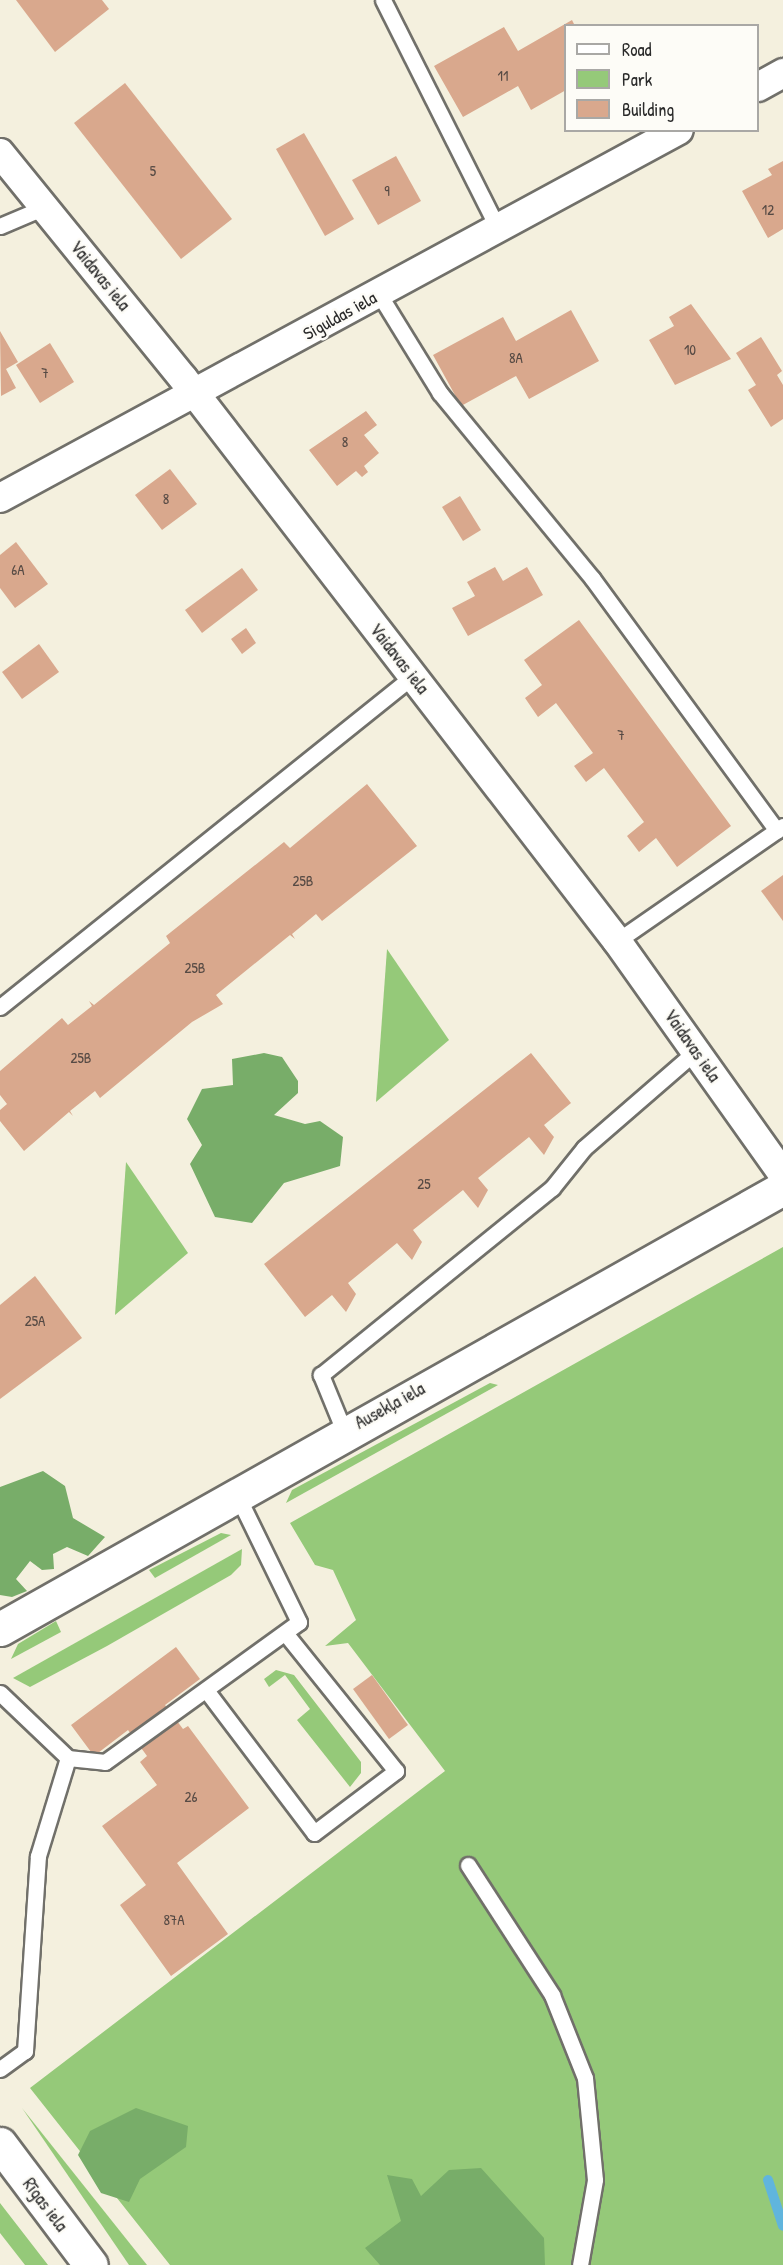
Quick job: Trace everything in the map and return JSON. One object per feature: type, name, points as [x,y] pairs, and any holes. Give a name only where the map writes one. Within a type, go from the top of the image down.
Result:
[{"type":"street","points":[[759,86],[783,73]]},
{"type":"street","name":"Siguldas iela","points":[[0,498],[195,395],[674,132]]},
{"type":"street","name":"Vaidavas iela","points":[[0,153],[195,395],[617,941],[783,1175]]},
{"type":"street","name":"Ausekļa iela","points":[[0,1629],[344,1431],[783,1188]]},
{"type":"street","name":"Rīgas iela","points":[[0,2144],[91,2265]]},
{"type":"lane","points":[[383,0],[498,230]]},
{"type":"lane","points":[[0,226],[45,207]]},
{"type":"lane","points":[[380,294],[440,393],[592,578],[780,828],[617,941]]},
{"type":"lane","points":[[0,1007],[413,676]]},
{"type":"lane","points":[[344,1431],[321,1375],[552,1188],[584,1148],[695,1052]]},
{"type":"lane","points":[[0,1693],[68,1758],[105,1762],[299,1622],[236,1493]]},
{"type":"lane","points":[[207,1690],[314,1833],[396,1771],[285,1633]]},
{"type":"lane","points":[[0,2069],[25,2051],[38,1856],[68,1758]]},
{"type":"lane","points":[[468,1865],[552,1995],[585,2078],[595,2180],[580,2265]]},
{"type":"green space","points":[[387,949],[449,1040],[376,1102]]},
{"type":"green space","points":[[264,1053],[282,1057],[298,1081],[298,1093],[274,1115],[305,1124],[320,1121],[343,1137],[340,1166],[284,1183],[252,1223],[215,1217],[190,1164],[202,1145],[187,1119],[202,1089],[233,1085],[232,1059]]},
{"type":"green space","points":[[126,1162],[188,1253],[115,1315]]},
{"type":"green space","points":[[783,1247],[783,2265],[170,2265],[30,2088],[445,1771],[348,1643],[325,1646],[356,1620],[333,1570],[315,1565],[290,1523]]},
{"type":"green space","points":[[490,1383],[498,1385],[286,1503],[292,1490]]},
{"type":"green space","points":[[43,1471],[65,1486],[73,1518],[105,1537],[88,1556],[67,1547],[53,1554],[54,1569],[42,1570],[30,1561],[16,1579],[27,1591],[12,1597],[0,1595],[0,1487]]},
{"type":"green space","points":[[221,1533],[231,1535],[155,1578],[149,1570]]},
{"type":"green space","points":[[242,1549],[241,1565],[231,1575],[107,1646],[30,1687],[13,1678]]},
{"type":"green space","points":[[56,1621],[61,1632],[11,1659],[18,1644]]},
{"type":"green space","points":[[276,1670],[294,1675],[361,1762],[361,1773],[350,1787],[297,1720],[310,1709],[285,1675],[269,1687],[264,1679]]},
{"type":"green space","points":[[22,2108],[147,2265],[129,2265]]},
{"type":"green space","points":[[136,2108],[188,2126],[186,2147],[140,2179],[129,2202],[101,2193],[78,2155],[90,2131]]},
{"type":"green space","points":[[481,2168],[544,2238],[545,2265],[380,2265],[365,2248],[401,2221],[387,2175],[412,2179],[421,2196],[449,2170]]},
{"type":"green space","points":[[0,2203],[48,2265],[25,2265],[0,2233]]},
{"type":"building","points":[[16,0],[102,0],[109,9],[55,52]]},
{"type":"building","points":[[564,25],[564,91],[531,110],[518,86],[463,117],[434,66],[504,27],[518,51]]},
{"type":"building","points":[[125,83],[232,219],[181,259],[74,123]]},
{"type":"building","points":[[304,133],[354,219],[325,236],[276,149]]},
{"type":"building","points":[[396,156],[421,201],[378,225],[352,180]]},
{"type":"building","points":[[783,161],[783,229],[768,238],[742,191],[772,175],[768,169]]},
{"type":"building","points":[[691,304],[731,359],[675,385],[649,340],[674,326],[669,317]]},
{"type":"building","points":[[571,310],[599,361],[529,399],[516,376],[461,406],[433,355],[503,317],[516,341]]},
{"type":"building","points":[[0,331],[18,362],[6,369],[16,388],[1,396]]},
{"type":"building","points":[[761,337],[782,371],[777,375],[783,385],[783,419],[771,427],[748,390],[756,385],[736,353]]},
{"type":"building","points":[[50,343],[74,382],[40,403],[16,365]]},
{"type":"building","points":[[366,411],[377,425],[364,435],[379,453],[364,466],[368,472],[362,477],[356,471],[337,486],[309,450]]},
{"type":"building","points":[[170,469],[197,504],[162,530],[135,495]]},
{"type":"building","points":[[460,496],[481,530],[463,541],[442,507]]},
{"type":"building","points":[[16,542],[48,584],[15,608],[0,588],[0,555]]},
{"type":"building","points":[[495,567],[503,581],[527,567],[543,595],[468,636],[452,608],[475,596],[467,582]]},
{"type":"building","points":[[242,568],[258,590],[202,633],[185,610]]},
{"type":"building","points":[[579,620],[731,826],[677,867],[656,838],[639,852],[627,836],[644,822],[604,768],[586,782],[574,766],[593,753],[556,703],[538,717],[525,698],[542,685],[524,660]]},
{"type":"building","points":[[246,628],[256,643],[242,654],[231,639]]},
{"type":"building","points":[[39,644],[59,672],[22,699],[2,672]]},
{"type":"building","points":[[367,784],[417,846],[322,921],[316,914],[292,934],[295,939],[290,935],[216,995],[223,1004],[192,1022],[100,1098],[95,1091],[70,1111],[73,1116],[69,1112],[24,1151],[0,1121],[0,1110],[7,1104],[0,1095],[0,1071],[62,1018],[68,1025],[92,1006],[89,1001],[94,1005],[170,943],[166,936],[284,842],[290,848]]},
{"type":"building","points":[[783,875],[783,921],[761,891]]},
{"type":"building","points":[[531,1053],[571,1103],[544,1125],[554,1137],[544,1155],[529,1137],[478,1178],[488,1190],[478,1208],[463,1190],[413,1230],[422,1242],[412,1260],[397,1243],[348,1283],[356,1294],[346,1312],[332,1295],[305,1317],[264,1264]]},
{"type":"building","points":[[35,1276],[82,1338],[0,1399],[0,1305]]},
{"type":"building","points":[[176,1647],[200,1679],[165,1705],[183,1729],[188,1726],[249,1808],[177,1863],[228,1934],[171,1976],[120,1905],[146,1885],[102,1826],[157,1785],[140,1762],[147,1756],[128,1730],[94,1756],[71,1725]]},
{"type":"building","points":[[372,1675],[408,1725],[389,1739],[353,1689]]},
{"type":"waterway","points":[[768,2180],[783,2226]]}]
